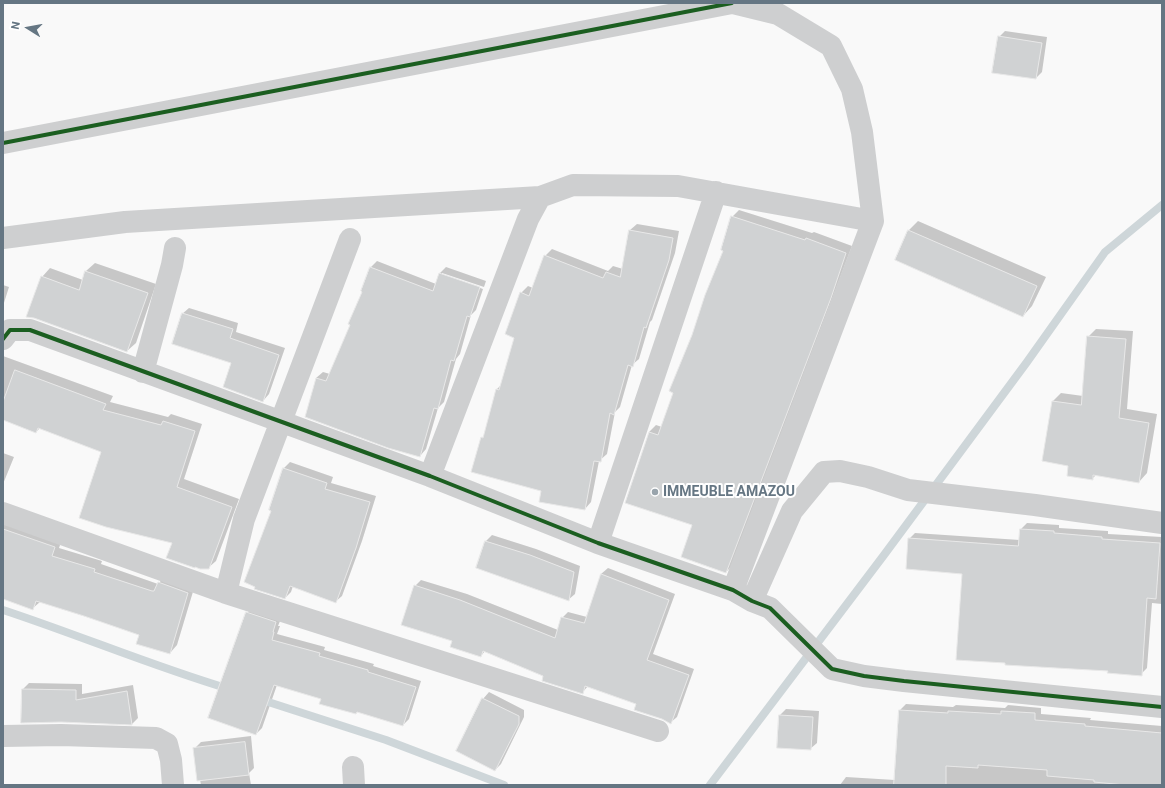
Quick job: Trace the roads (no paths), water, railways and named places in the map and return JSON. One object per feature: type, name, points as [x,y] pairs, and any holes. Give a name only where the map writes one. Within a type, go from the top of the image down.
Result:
[{"type":"street","points":[[3,143],[733,3],[778,14],[831,46],[852,89],[862,132],[873,221],[733,590]]},
{"type":"street","points":[[3,238],[125,222],[540,197],[574,185],[678,186],[873,221]]},
{"type":"street","points":[[598,543],[716,192]]},
{"type":"street","points":[[430,476],[528,219],[540,197]]},
{"type":"street","points":[[226,593],[244,520],[350,239]]},
{"type":"street","points":[[143,372],[175,248]]},
{"type":"street","points":[[3,338],[10,330],[30,330],[430,476],[598,543],[733,590],[761,605],[832,669],[864,676],[904,681],[1162,707]]},
{"type":"street","points":[[761,605],[792,511],[824,472],[840,470],[908,490],[1035,505],[1162,523]]},
{"type":"street","points":[[3,513],[226,593],[658,732]]},
{"type":"street","points":[[3,736],[61,735],[156,738],[167,744],[171,760],[173,785]]},
{"type":"waterway","points":[[710,785],[884,555],[1027,362],[1105,252],[1162,205]]},
{"type":"waterway","points":[[3,610],[229,689]]},
{"type":"waterway","points":[[259,699],[386,740],[504,785]]},
{"type":"place","name":"IMMEUBLE AMAZOU","points":[[655,492]]}]
